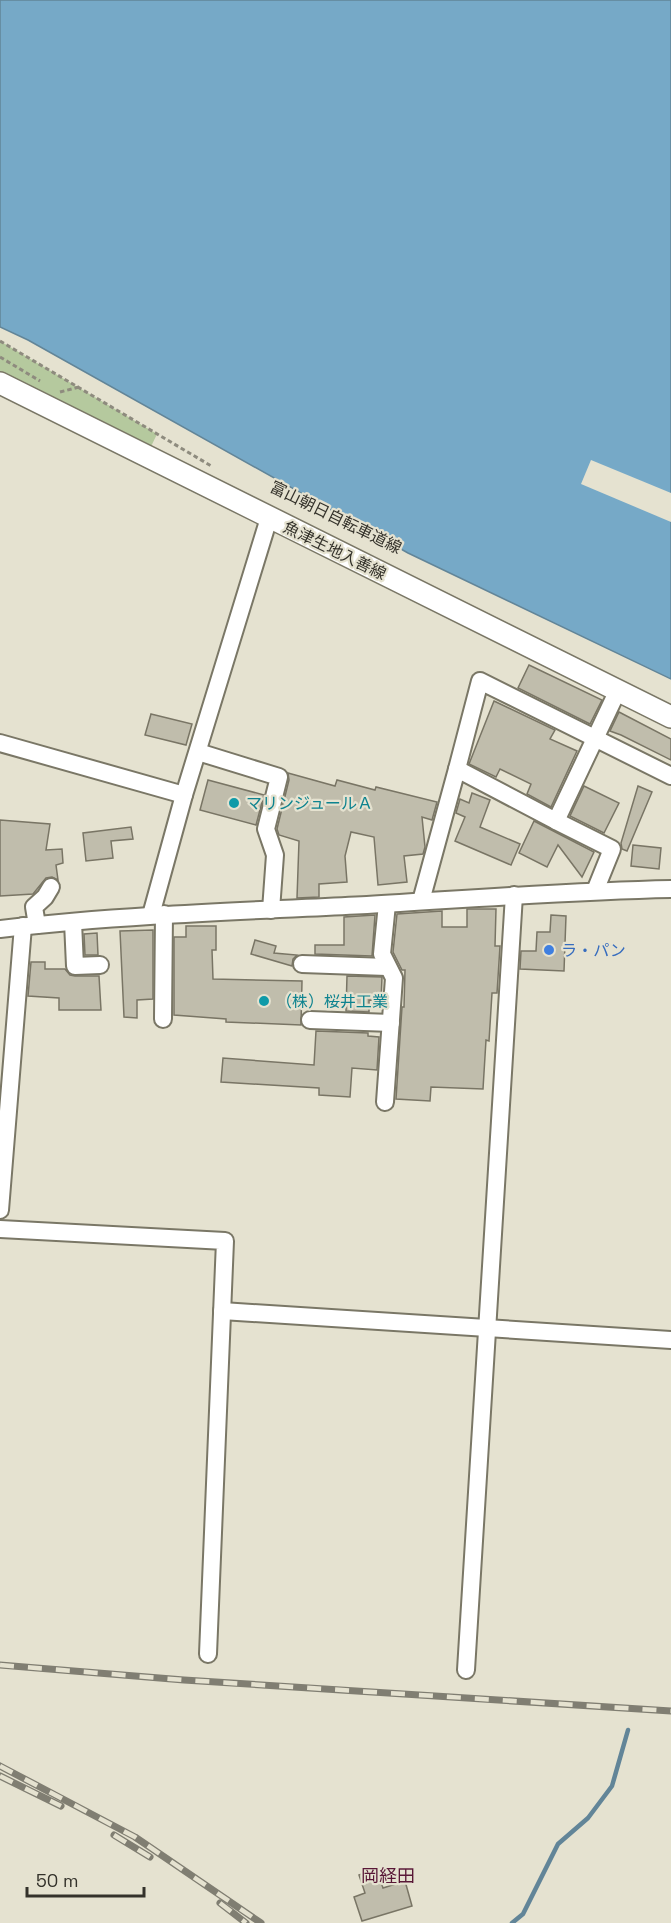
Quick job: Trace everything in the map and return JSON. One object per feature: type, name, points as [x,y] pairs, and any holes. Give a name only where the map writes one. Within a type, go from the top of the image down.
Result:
[{"type":"main road","name":"魚津生地入善線","points":[[0,383],[671,717]]},
{"type":"street","points":[[163,1019],[158,915],[184,795],[269,518]]},
{"type":"street","points":[[421,901],[480,681],[671,776]]},
{"type":"street","points":[[556,821],[618,690]]},
{"type":"street","points":[[0,743],[184,795]]},
{"type":"street","points":[[198,752],[279,777],[266,829],[275,855],[271,910]]},
{"type":"street","points":[[458,769],[612,849],[595,891]]},
{"type":"street","points":[[0,1210],[30,926],[34,907],[45,897],[51,887]]},
{"type":"street","points":[[0,929],[158,915],[387,904],[514,895],[671,889]]},
{"type":"street","points":[[466,1670],[514,895]]},
{"type":"street","points":[[385,1102],[394,978],[382,954],[387,904]]},
{"type":"street","points":[[73,922],[75,966],[100,965]]},
{"type":"street","points":[[302,964],[387,967]]},
{"type":"street","points":[[310,1020],[391,1023]]},
{"type":"street","points":[[0,1229],[225,1241],[208,1654]]},
{"type":"street","points":[[222,1311],[671,1340]]},
{"type":"path","points":[[0,341],[215,468]]},
{"type":"path","points":[[0,357],[42,383]]},
{"type":"path","points":[[56,394],[79,387]]},
{"type":"green space","points":[[0,341],[157,434],[147,455],[0,383]]},
{"type":"water","points":[[0,0],[671,0],[671,679],[408,553],[28,340],[0,327]]},
{"type":"pier","points":[[591,460],[671,493],[671,522],[581,484]]},
{"type":"building","points":[[529,665],[602,700],[590,724],[518,688]]},
{"type":"building","points":[[494,701],[555,730],[550,739],[577,751],[551,807],[527,794],[531,784],[500,769],[496,777],[469,764]]},
{"type":"building","points":[[619,712],[671,739],[671,760],[610,731]]},
{"type":"building","points":[[151,714],[192,724],[186,745],[145,735]]},
{"type":"building","points":[[288,773],[335,786],[337,780],[437,802],[432,820],[422,817],[425,847],[423,854],[404,856],[407,882],[378,885],[374,837],[351,832],[345,856],[347,882],[319,884],[319,897],[297,898],[299,841],[279,835],[277,829],[289,780]]},
{"type":"building","name":"マリンジュールＡ","points":[[208,780],[264,795],[256,825],[200,810]]},
{"type":"building","points":[[584,786],[619,803],[604,833],[570,816]]},
{"type":"building","points":[[638,786],[652,792],[627,851],[622,849],[621,843]]},
{"type":"building","points":[[472,793],[490,800],[480,827],[520,844],[511,865],[455,841],[465,817],[456,813],[460,799],[469,803]]},
{"type":"building","points":[[0,820],[50,824],[46,850],[62,849],[63,863],[56,865],[58,880],[52,877],[46,878],[33,894],[0,896]]},
{"type":"building","points":[[534,821],[594,852],[582,877],[558,845],[547,867],[519,853]]},
{"type":"building","points":[[131,827],[133,839],[111,841],[113,858],[86,861],[83,833]]},
{"type":"building","points":[[633,845],[661,848],[659,869],[631,866]]},
{"type":"building","points":[[467,909],[496,909],[495,946],[500,946],[497,993],[492,993],[489,1041],[486,1040],[483,1089],[431,1087],[430,1101],[396,1099],[405,970],[402,970],[393,952],[397,914],[442,911],[442,927],[467,927]]},
{"type":"building","points":[[375,915],[372,956],[315,954],[315,945],[344,945],[344,917]]},
{"type":"building","points":[[551,915],[566,916],[564,971],[520,969],[521,951],[536,951],[537,932],[550,932]]},
{"type":"building","points":[[186,926],[216,926],[216,950],[212,950],[213,979],[302,981],[301,1025],[226,1022],[226,1019],[174,1015],[174,937],[186,937]]},
{"type":"building","points":[[153,930],[153,999],[137,1000],[137,1018],[124,1017],[120,931]]},
{"type":"building","points":[[97,933],[98,955],[85,955],[84,934]]},
{"type":"building","points":[[255,940],[276,946],[274,953],[297,955],[293,959],[292,966],[251,954]]},
{"type":"building","points":[[31,962],[45,962],[45,969],[65,969],[70,975],[99,976],[101,1010],[59,1010],[59,998],[28,996]]},
{"type":"building","points":[[347,976],[382,977],[381,1001],[369,1000],[369,1012],[346,1011]]},
{"type":"building","points":[[316,1031],[368,1033],[368,1036],[379,1037],[377,1070],[352,1068],[350,1097],[319,1095],[319,1088],[221,1082],[223,1058],[314,1065]]},
{"type":"building","points":[[377,1869],[383,1888],[405,1881],[412,1906],[362,1921],[354,1897],[365,1893],[359,1875]]},
{"type":"waterway","points":[[512,1923],[523,1914],[558,1844],[588,1818],[612,1786],[628,1730]]},
{"type":"railway","points":[[0,1665],[184,1680],[671,1711]]},
{"type":"railway","points":[[0,1766],[135,1837],[261,1923]]},
{"type":"railway","points":[[0,1776],[61,1806]]},
{"type":"railway","points":[[114,1835],[150,1857]]},
{"type":"railway","points":[[220,1903],[246,1923]]},
{"type":"place","name":"マリンジュールＡ","points":[[234,803]]},
{"type":"place","name":"ラ・パン","points":[[549,950]]},
{"type":"place","name":"（株）桜井工業","points":[[264,1001]]},
{"type":"district","name":"岡経田","points":[[388,1876]]}]
